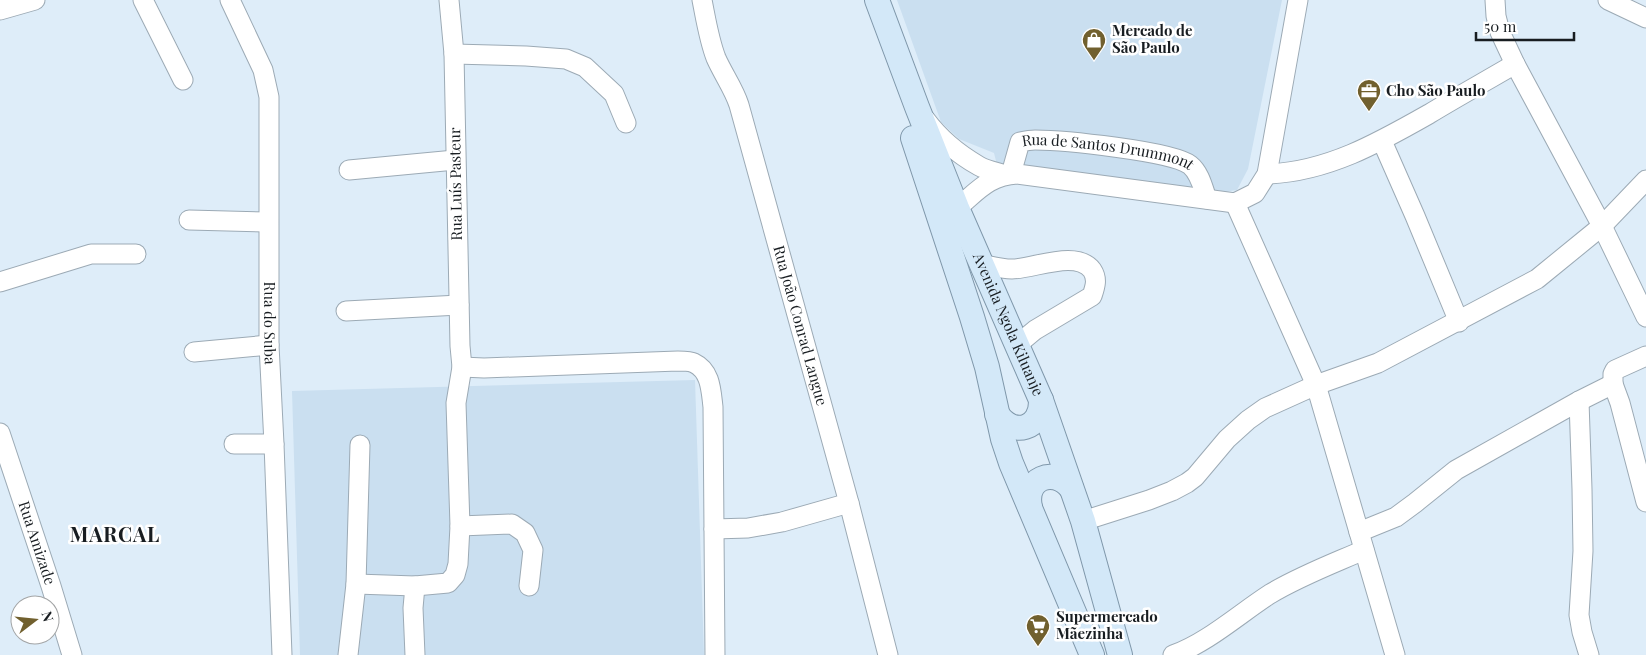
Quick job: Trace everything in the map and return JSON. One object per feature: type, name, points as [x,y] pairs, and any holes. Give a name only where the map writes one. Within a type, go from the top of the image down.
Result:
[{"type":"main road","name":"Avenida Ngola Kiluanje","points":[[863,0],[958,275],[986,367],[1011,464],[1092,655]]},
{"type":"main road","name":"Avenida Ngola Kiluanje","points":[[877,0],[957,208],[1040,400],[1083,521],[1120,655]]},
{"type":"main road","points":[[997,414],[1007,425],[1021,428],[1029,426],[1039,415],[1041,408],[1040,400]]},
{"type":"main road","points":[[1030,507],[1028,500],[1033,485],[1045,477],[1060,478],[1071,488]]},
{"type":"street","points":[[0,10],[35,0]]},
{"type":"street","points":[[143,0],[183,80]]},
{"type":"street","name":"Rua do Suba","points":[[230,0],[263,70],[269,97],[269,345],[282,655]]},
{"type":"street","name":"Rua Luís Pasteur","points":[[356,584],[415,586],[448,583],[455,575],[458,564],[460,526],[456,403],[462,368],[455,160],[454,54],[449,0]]},
{"type":"street","name":"Rua João Conrad Langue","points":[[702,0],[711,44],[717,61],[740,105],[849,504],[888,655]]},
{"type":"street","points":[[917,107],[932,128],[957,150],[980,166],[1008,174],[1235,204],[1255,193],[1267,174],[1298,0]]},
{"type":"street","points":[[1495,0],[1500,32],[1515,64],[1602,226],[1646,317]]},
{"type":"street","points":[[1608,0],[1646,18]]},
{"type":"street","points":[[454,54],[566,59],[585,66],[614,94],[626,123]]},
{"type":"street","points":[[1267,174],[1287,174],[1327,165],[1382,141],[1515,64]]},
{"type":"street","name":"Rua de Santos Drummont","points":[[1008,174],[1020,142],[1034,140],[1084,144],[1145,152],[1182,160],[1191,165],[1197,172],[1207,199]]},
{"type":"street","points":[[1382,141],[1459,322]]},
{"type":"street","points":[[349,170],[455,160]]},
{"type":"street","points":[[957,208],[994,178],[1008,174]]},
{"type":"street","points":[[1083,521],[1172,491],[1186,483],[1204,467],[1214,452],[1248,420],[1271,405],[1316,385],[1378,363],[1537,280],[1602,226],[1646,180]]},
{"type":"street","points":[[1235,204],[1316,385],[1395,655]]},
{"type":"street","points":[[189,220],[268,222]]},
{"type":"street","points":[[0,282],[92,254],[136,254]]},
{"type":"street","points":[[981,264],[1013,269],[1070,260],[1087,265],[1093,272],[1095,288],[1092,296],[1035,330],[1017,345]]},
{"type":"street","points":[[346,312],[459,305]]},
{"type":"street","points":[[194,352],[269,345]]},
{"type":"street","points":[[1646,356],[1615,370],[1612,374],[1613,384],[1620,402],[1646,502]]},
{"type":"street","points":[[462,368],[678,360],[694,363],[706,372],[713,407],[715,655]]},
{"type":"street","points":[[1359,532],[1396,517],[1456,470],[1613,384]]},
{"type":"street","points":[[1579,401],[1583,546],[1579,615],[1589,655]]},
{"type":"street","name":"Rua Amizade","points":[[0,433],[72,655]]},
{"type":"street","points":[[234,444],[274,444]]},
{"type":"street","points":[[348,655],[356,584],[360,445]]},
{"type":"street","points":[[714,529],[748,528],[782,522],[849,504]]},
{"type":"street","points":[[460,526],[512,524],[525,533],[533,550],[529,586]]},
{"type":"street","points":[[1173,655],[1195,646],[1228,622],[1293,581],[1364,550]]},
{"type":"street","points":[[415,586],[413,608],[416,655]]},
{"type":"shaded area","name":"Mercado de São Paulo","points":[[897,0],[1282,0],[1248,169],[1237,190],[1211,194],[998,169],[994,153],[959,139],[941,122]]},
{"type":"shaded area","points":[[695,380],[704,655],[300,655],[292,391]]},
{"type":"place","name":"Mercado de São Paulo","points":[[1094,61]]},
{"type":"place","name":"Cho São Paulo","points":[[1369,112]]},
{"type":"place","name":"Supermercado Mãezinha","points":[[1038,647]]},
{"type":"district","name":"MARCAL","points":[[115,535]]}]
